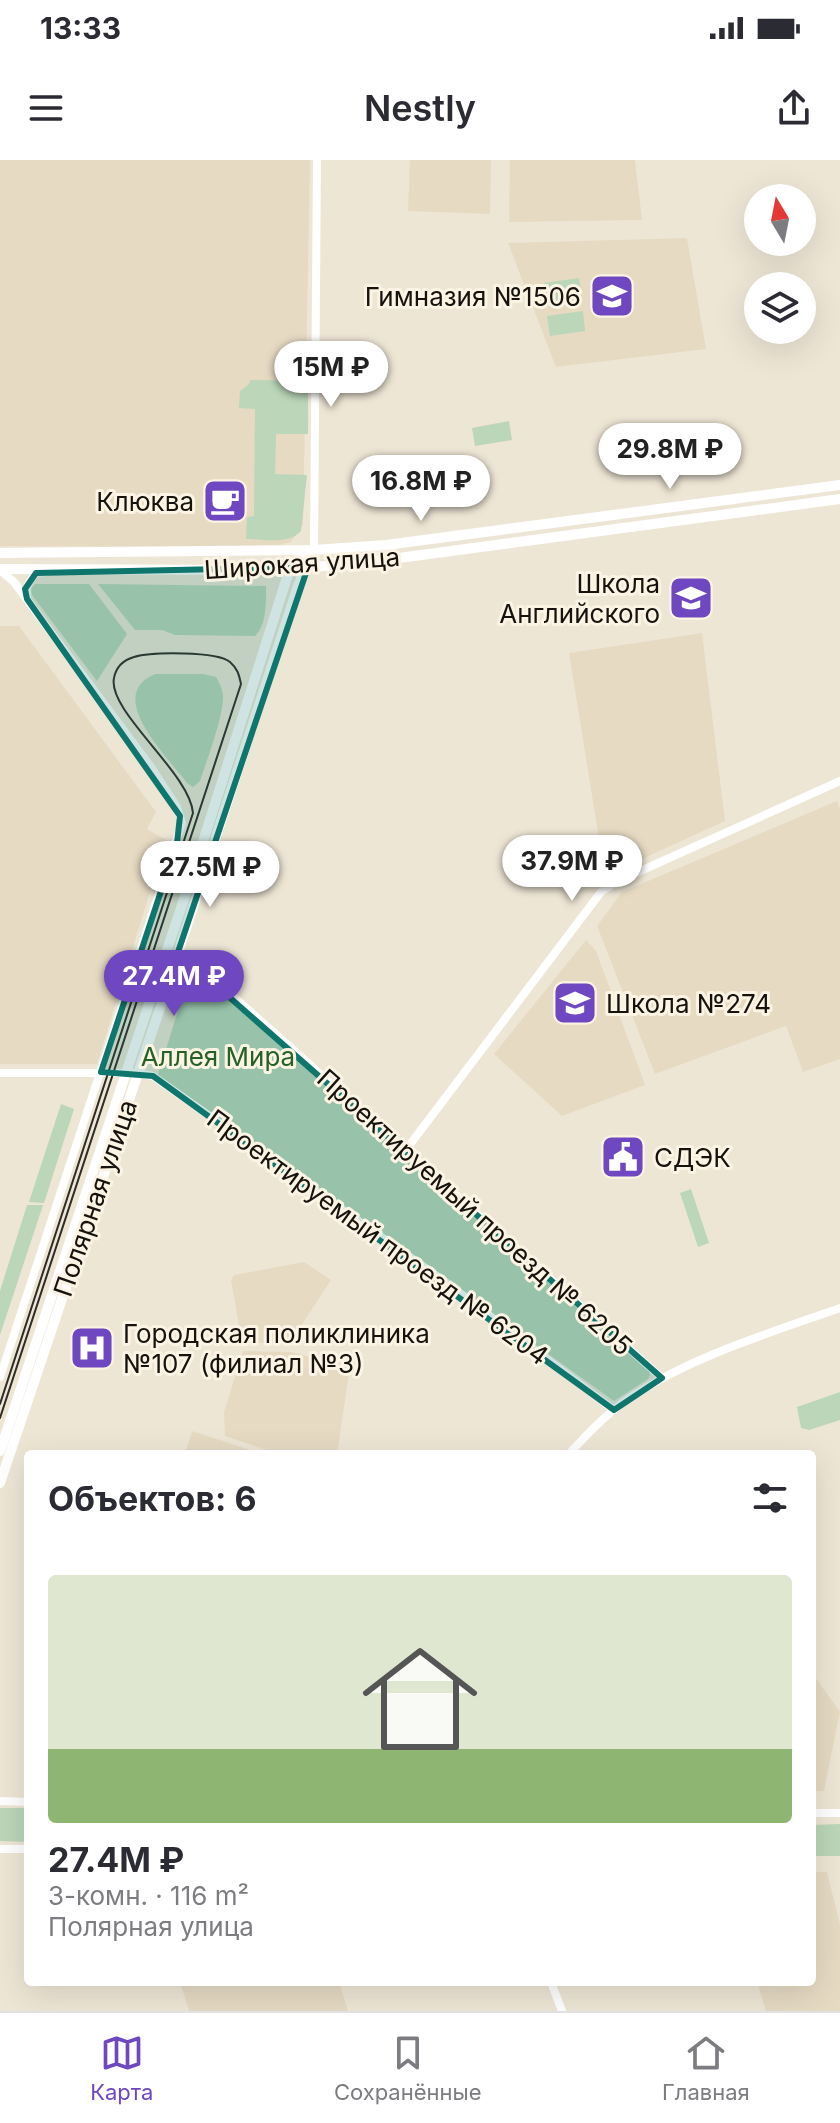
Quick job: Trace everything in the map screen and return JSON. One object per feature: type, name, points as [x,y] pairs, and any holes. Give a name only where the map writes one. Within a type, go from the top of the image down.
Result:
[{"type":"main road","name":"Широкая улица","points":[[0,553],[314,550],[386,545],[840,485]]},
{"type":"main road","name":"Широкая улица","points":[[0,570],[290,568],[354,564],[840,499]]},
{"type":"main road","name":"Полярная улица","points":[[0,1483],[298,586],[314,550]]},
{"type":"main road","points":[[290,568],[314,550]]},
{"type":"main road","name":"Полярная улица","points":[[0,1451],[290,568]]},
{"type":"street","name":"Полярная улица","points":[[314,550],[317,160]]},
{"type":"street","points":[[742,498],[737,507],[744,512]]},
{"type":"street","points":[[700,504],[708,510],[702,518]]},
{"type":"street","points":[[0,570],[14,582],[151,767],[177,807],[182,823],[0,1377]]},
{"type":"street","points":[[27,599],[25,589],[36,573],[58,570]]},
{"type":"street","points":[[405,1151],[601,892],[616,882],[840,781]]},
{"type":"street","points":[[164,882],[186,889]]},
{"type":"street","name":"Проектируемый проезд № 6205","points":[[178,953],[226,990],[662,1378]]},
{"type":"street","points":[[0,1073],[138,1073]]},
{"type":"street","name":"Проектируемый проезд № 6204","points":[[138,1073],[153,1076],[208,1112],[444,1281],[614,1410]]},
{"type":"street","points":[[573,1450],[614,1410],[662,1378],[746,1342],[840,1308]]},
{"type":"street","points":[[0,1801],[24,1802]]},
{"type":"street","points":[[816,1813],[840,1813]]},
{"type":"street","points":[[0,1849],[24,1849]]},
{"type":"street","points":[[553,1986],[562,2011]]},
{"type":"highlighted area","points":[[308,567],[178,952],[662,1378],[614,1410],[153,1076],[101,1072],[177,843],[180,816],[27,599],[25,589],[36,573]]},
{"type":"shaded area","points":[[0,160],[310,160],[303,525],[291,542],[276,546],[0,546]]},
{"type":"shaded area","points":[[410,160],[491,160],[490,214],[408,211]]},
{"type":"shaded area","points":[[510,160],[635,160],[642,220],[509,222]]},
{"type":"shaded area","name":"Гимназия №1506","points":[[687,238],[706,349],[556,367],[508,243]]},
{"type":"shaded area","points":[[0,626],[19,626],[156,812],[147,829],[166,840],[97,1064],[0,1064]]},
{"type":"shaded area","points":[[702,633],[725,821],[605,876],[569,653]]},
{"type":"shaded area","points":[[837,801],[840,809],[840,1059],[803,1072],[786,1026],[655,1074],[597,926],[622,892]]},
{"type":"shaded area","name":"Школа №274","points":[[586,940],[596,951],[645,1085],[562,1116],[494,1054]]},
{"type":"shaded area","points":[[304,1262],[331,1280],[290,1343],[242,1343],[231,1280],[234,1275]]},
{"type":"shaded area","points":[[243,1351],[291,1352],[350,1367],[338,1450],[267,1450],[225,1436],[224,1412]]},
{"type":"shaded area","points":[[192,1431],[250,1450],[186,1450]]},
{"type":"shaded area","points":[[816,1679],[840,1712],[824,1791],[816,1791]]},
{"type":"shaded area","points":[[816,1872],[827,1872],[840,1924],[840,2011],[766,2011],[758,1986],[816,1986]]},
{"type":"shaded area","points":[[181,1986],[340,1986],[348,2011],[189,2011]]},
{"type":"green space","points":[[579,278],[582,298],[546,303],[544,283]]},
{"type":"green space","points":[[583,311],[585,331],[550,336],[547,316]]},
{"type":"green space","points":[[250,380],[308,381],[308,434],[276,434],[275,474],[307,475],[301,531],[289,538],[246,539],[247,517],[254,516],[255,409],[239,408],[240,391]]},
{"type":"green space","points":[[509,421],[512,440],[475,446],[472,428]]},
{"type":"green space","points":[[35,584],[89,584],[127,634],[97,681],[32,595],[31,589]]},
{"type":"green space","points":[[98,584],[266,586],[264,619],[255,636],[175,635],[162,630],[135,630]]},
{"type":"green space","points":[[155,674],[203,674],[216,677],[221,688],[223,704],[218,725],[200,781],[193,787],[155,743],[138,712],[136,697],[141,684]]},
{"type":"green space","name":"Аллея Мира","points":[[196,969],[649,1371],[648,1379],[614,1401],[158,1075],[190,972]]},
{"type":"green space","points":[[61,1104],[74,1109],[44,1203],[29,1202]]},
{"type":"green space","points":[[691,1189],[709,1243],[698,1247],[680,1193]]},
{"type":"green space","points":[[27,1205],[43,1205],[0,1335],[0,1291]]},
{"type":"green space","points":[[840,1392],[840,1420],[809,1430],[801,1428],[797,1407]]},
{"type":"green space","points":[[0,1808],[24,1808],[24,1842],[0,1841]]},
{"type":"green space","points":[[840,1824],[840,1856],[816,1856],[816,1825]]},
{"type":"tram line","points":[[0,1404],[193,813],[178,780],[123,707],[115,692],[115,674],[124,662],[142,655],[168,653],[223,658],[235,667],[241,684],[0,1418]]},
{"type":"place","name":"Гимназия №1506","points":[[612,296]]},
{"type":"place","name":"Клюква","points":[[225,501]]},
{"type":"place","name":"Школа Английского","points":[[691,598]]},
{"type":"place","name":"Школа №274","points":[[575,1003]]},
{"type":"place","name":"СДЭК","points":[[623,1157]]},
{"type":"place","name":"Городская поликлиника №107 (филиал №3)","points":[[92,1348]]}]
